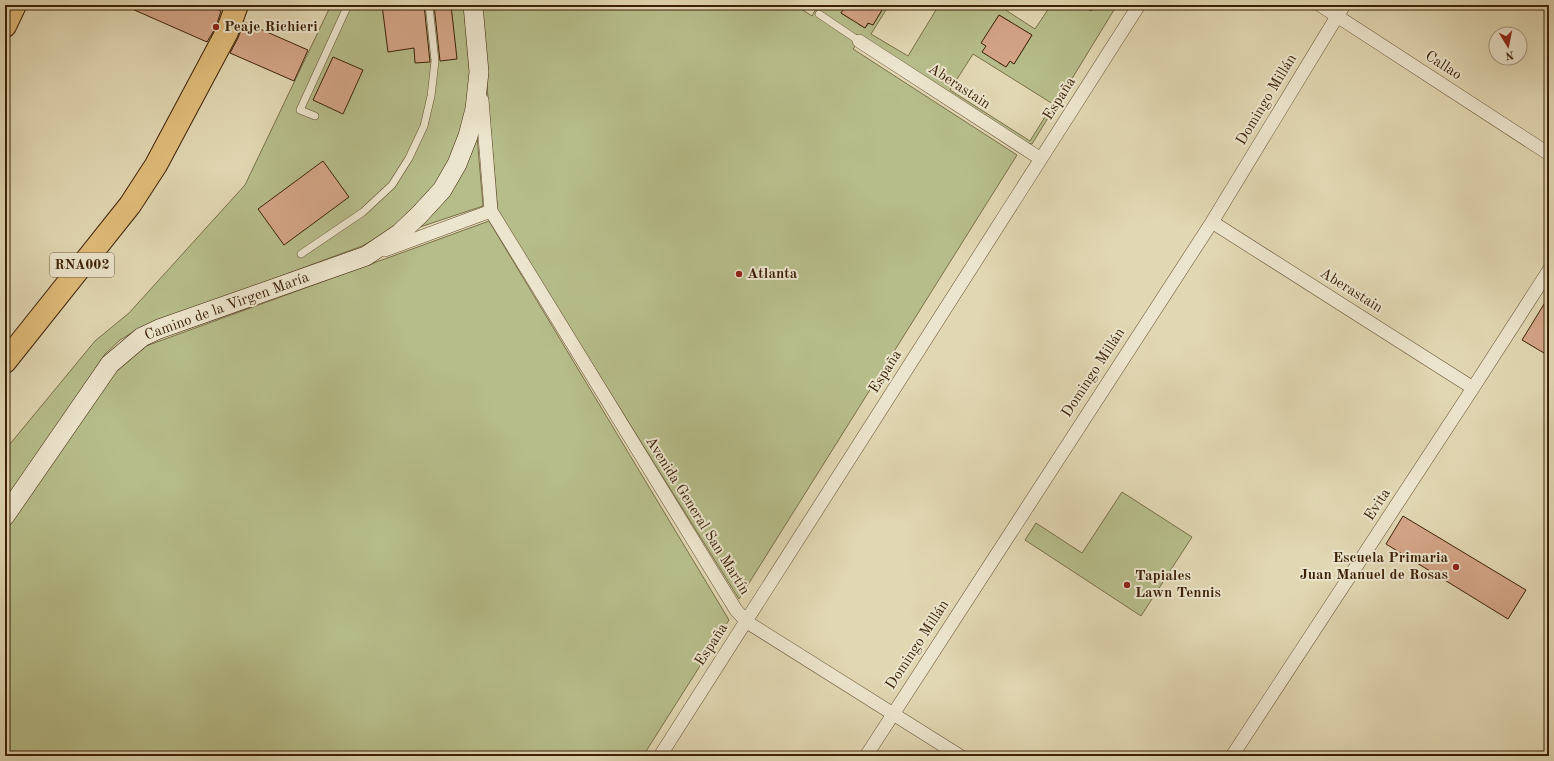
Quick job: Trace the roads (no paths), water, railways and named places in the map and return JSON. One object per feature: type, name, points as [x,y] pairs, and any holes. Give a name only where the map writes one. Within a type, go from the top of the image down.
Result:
[{"type":"highway","points":[[5,26],[15,5]]},
{"type":"highway","name":"RNA002","points":[[5,362],[130,205],[156,165],[227,32],[238,7]]},
{"type":"street","name":"Camino de la Virgen María","points":[[5,516],[110,364],[142,337],[159,329],[490,211],[473,5]]},
{"type":"street","name":"España","points":[[660,756],[747,622],[1139,5]]},
{"type":"street","name":"Callao","points":[[1320,5],[1341,10],[1549,154]]},
{"type":"street","name":"Domingo Millán","points":[[866,756],[1212,222],[1341,10]]},
{"type":"street","name":"Aberastain","points":[[859,40],[1041,159]]},
{"type":"street","name":"Camino de la Virgen María","points":[[366,256],[400,233],[442,190],[457,164],[468,136],[475,109],[479,72]]},
{"type":"street","name":"Avenida General San Martín","points":[[490,211],[736,610],[747,622],[960,756]]},
{"type":"street","name":"Aberastain","points":[[1212,222],[1473,388]]},
{"type":"street","name":"Evita","points":[[1232,756],[1549,270]]},
{"type":"lane","points":[[314,116],[300,110],[348,5]]},
{"type":"lane","points":[[301,254],[363,212],[392,185],[409,158],[424,126],[432,96],[435,61],[428,5]]},
{"type":"lane","points":[[819,14],[859,40]]},
{"type":"place","name":"Peaje Richieri","points":[[216,27]]},
{"type":"place","name":"Atlanta","points":[[739,274]]},
{"type":"place","name":"Escuela Primaria Juan Manuel de Rosas","points":[[1456,567]]},
{"type":"place","name":"Tapiales Lawn Tennis","points":[[1127,585]]}]
